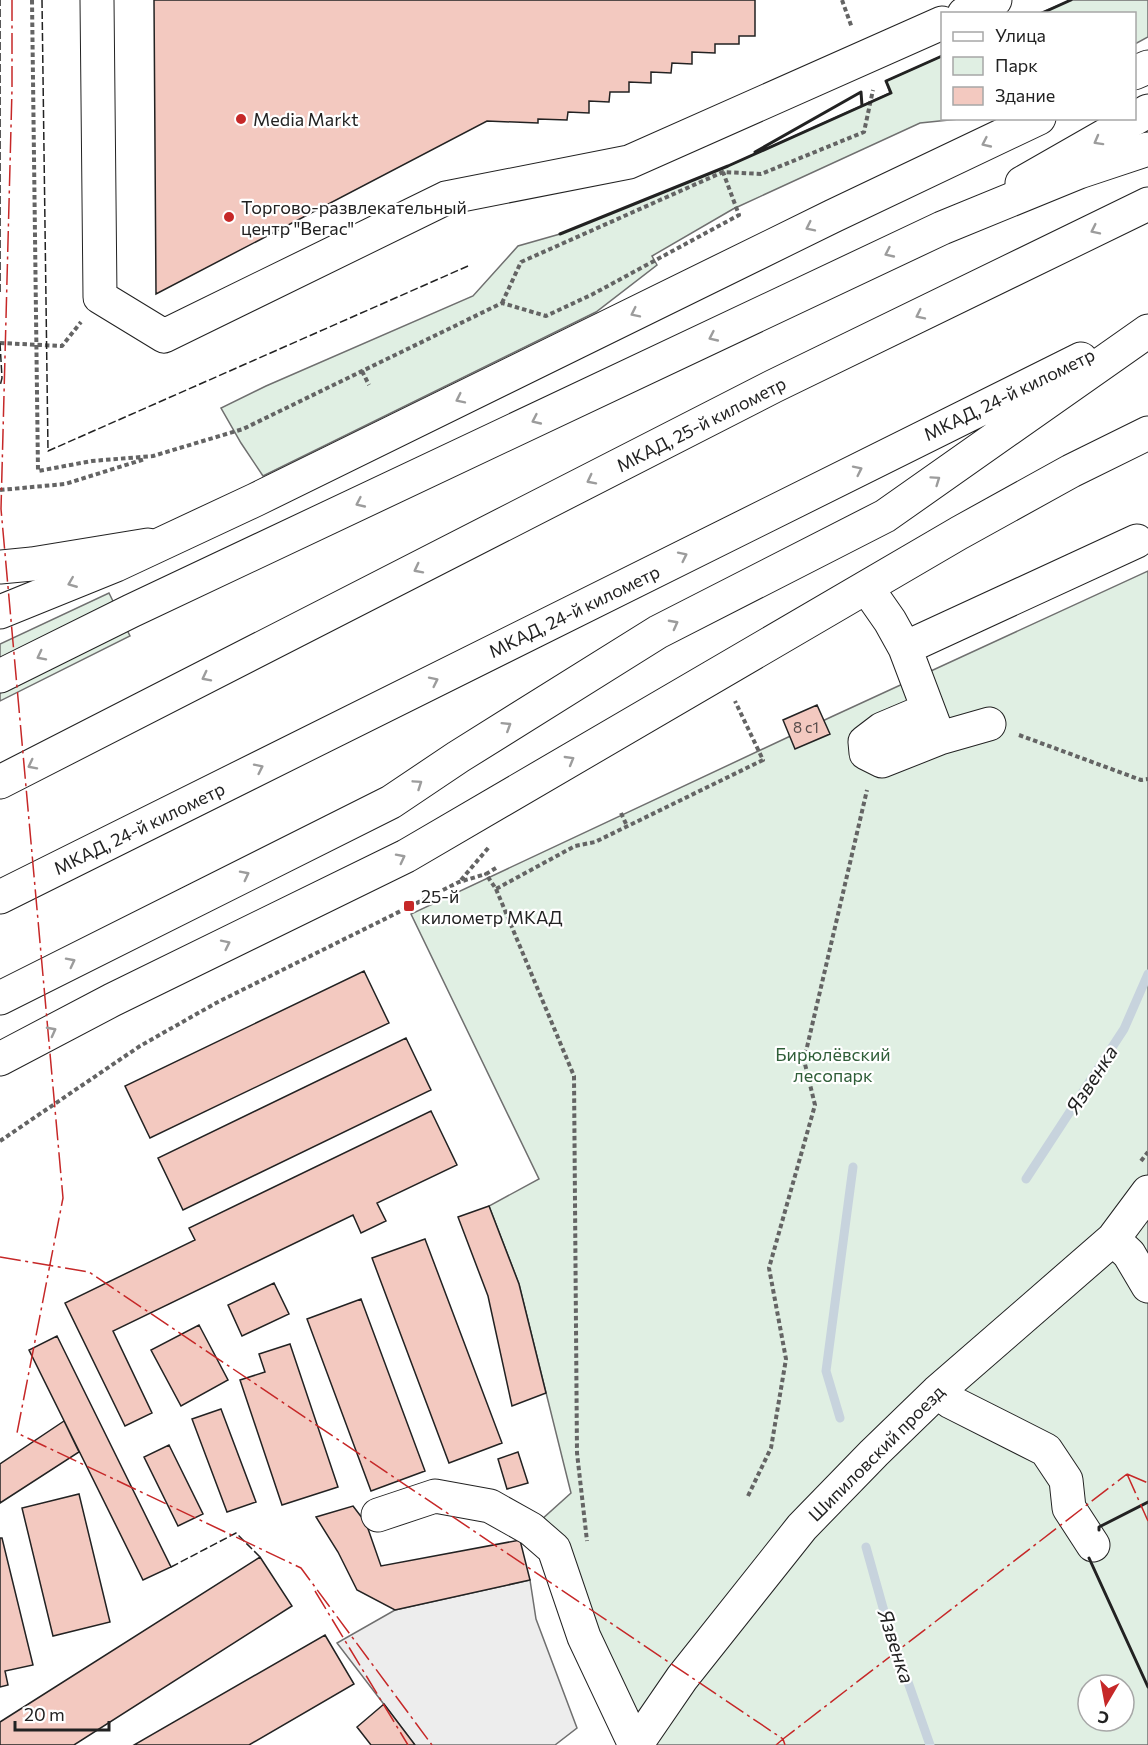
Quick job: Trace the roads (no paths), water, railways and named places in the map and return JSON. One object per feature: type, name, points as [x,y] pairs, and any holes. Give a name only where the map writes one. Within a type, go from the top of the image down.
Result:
[{"type":"main road","points":[[97,0],[100,297],[164,336],[446,198],[628,162],[941,23]]},
{"type":"main road","points":[[968,12],[995,0]]},
{"type":"main road","points":[[0,612],[116,565],[255,500],[833,216],[1035,120]]},
{"type":"main road","points":[[942,228],[1132,120]]},
{"type":"main road","points":[[0,676],[131,611],[942,228],[1079,172],[1148,149]]},
{"type":"main road","name":"МКАД, 25-й километр","points":[[0,782],[774,386],[1148,204]]},
{"type":"main road","name":"МКАД, 24-й километр","points":[[0,897],[1148,325]]},
{"type":"main road","points":[[0,998],[392,801],[658,632],[885,516],[1148,331]]},
{"type":"main road","points":[[0,1059],[112,1000],[406,856],[959,533],[1148,433]]},
{"type":"main road","points":[[905,648],[1137,542]]},
{"type":"main road","points":[[0,567],[164,543]]},
{"type":"main road","points":[[867,588],[905,648],[934,724]]},
{"type":"main road","points":[[882,761],[866,753],[865,742],[882,729],[934,724],[988,724]]},
{"type":"main road","name":"Шипиловский проезд","points":[[636,1745],[681,1678],[802,1527],[937,1392],[1113,1239],[1148,1191]]},
{"type":"main road","points":[[1113,1239],[1129,1254],[1148,1286]]},
{"type":"main road","points":[[937,1392],[951,1402],[1046,1450],[1066,1480],[1069,1508],[1093,1545]]},
{"type":"main road","points":[[378,1515],[435,1496],[490,1506],[531,1529],[554,1549],[584,1637],[636,1745]]},
{"type":"waterway","name":"Язвенка","points":[[1026,1179],[1124,1029],[1148,974]]},
{"type":"waterway","points":[[840,1418],[826,1371],[853,1167]]},
{"type":"waterway","name":"Язвенка","points":[[866,1547],[887,1622],[930,1745]]},
{"type":"place","name":"Мedia Мarkt","points":[[241,119]]},
{"type":"place","name":"Торгово-развлекательный центр \"Вегас\"","points":[[229,217]]},
{"type":"place","name":"25-й километр МКАД","points":[[409,906]]},
{"type":"park label","name":"Бирюлёвский лесопарк","points":[[833,1064]]}]
